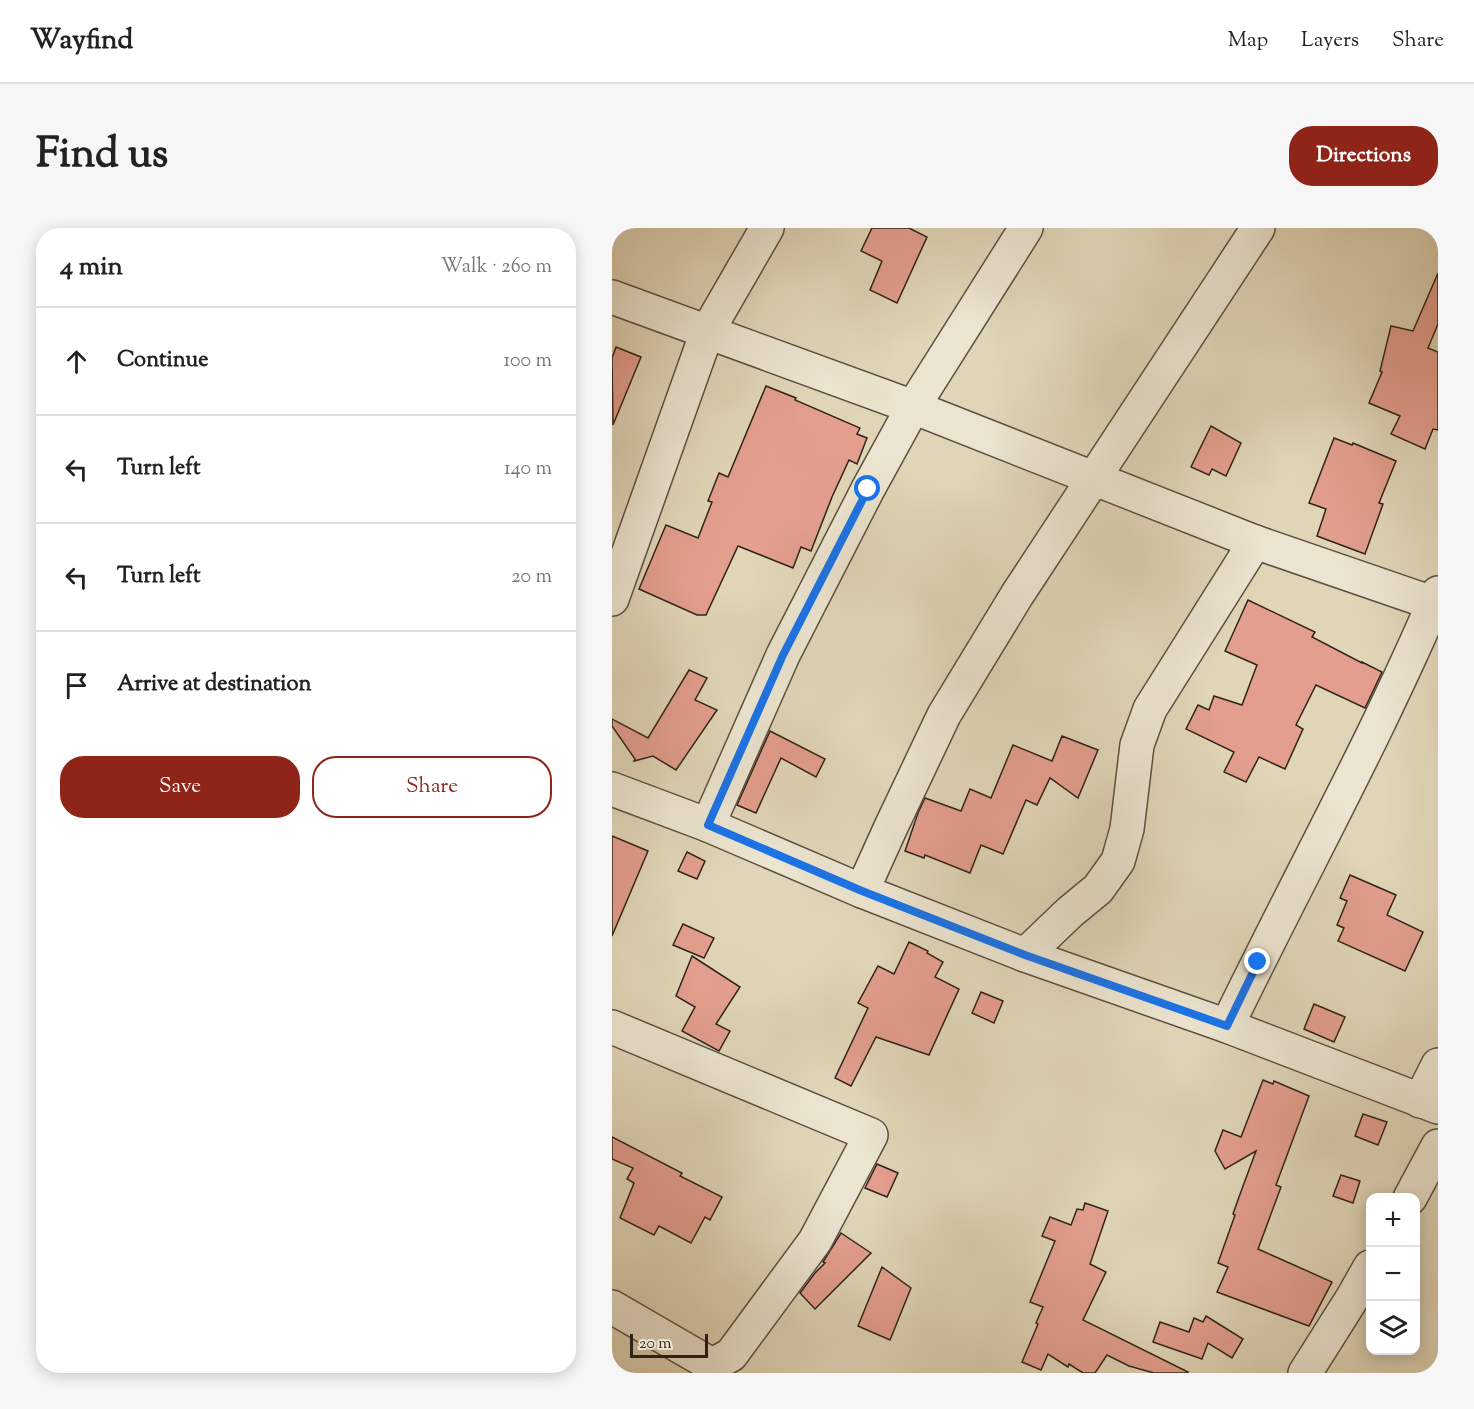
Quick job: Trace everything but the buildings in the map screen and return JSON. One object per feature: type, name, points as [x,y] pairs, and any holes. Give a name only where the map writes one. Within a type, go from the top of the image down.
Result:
[{"type":"street","points":[[612,599],[707,332],[767,228]]},
{"type":"street","points":[[708,825],[783,655],[868,489],[914,407],[1026,228]]},
{"type":"street","points":[[862,891],[944,716],[1017,595],[1258,228]]},
{"type":"street","points":[[612,297],[914,407],[1256,542],[1437,601],[1359,765],[1298,881],[1227,1026]]},
{"type":"street","points":[[1025,955],[1098,889],[1118,861],[1127,829],[1137,745],[1150,709],[1256,542]]},
{"type":"street","points":[[612,789],[708,825],[862,891],[1025,955],[1227,1026],[1429,1104],[1438,1065]]},
{"type":"street","points":[[612,1027],[871,1135],[815,1241],[731,1355],[712,1365],[612,1307]]},
{"type":"street","points":[[1412,1193],[1438,1146]]},
{"type":"street","points":[[1305,1373],[1366,1275]]},
{"type":"route","points":[[868,489],[783,655],[708,825],[862,891],[1025,955],[1227,1026],[1258,962]]}]
